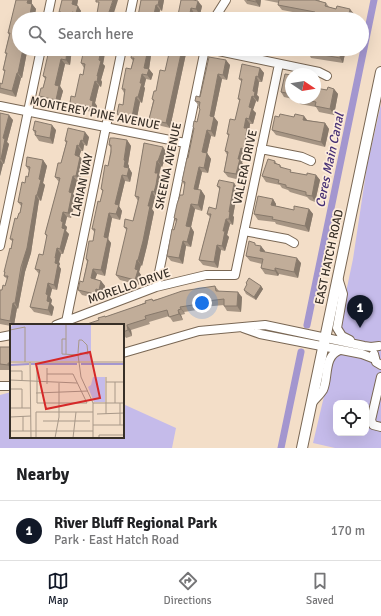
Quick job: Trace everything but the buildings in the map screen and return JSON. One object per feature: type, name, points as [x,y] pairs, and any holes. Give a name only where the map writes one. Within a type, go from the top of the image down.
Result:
[{"type":"main road","name":"EAST HATCH ROAD","points":[[302,448],[381,72]]},
{"type":"street","points":[[48,12],[51,0]]},
{"type":"street","points":[[130,12],[133,0]]},
{"type":"street","points":[[218,12],[226,0]]},
{"type":"street","points":[[0,246],[40,56]]},
{"type":"street","name":"LARIAN WAY","points":[[66,324],[121,56]]},
{"type":"street","name":"SKEENA AVENUE","points":[[156,287],[204,56]]},
{"type":"street","points":[[242,56],[319,72],[327,76]]},
{"type":"street","name":"VALERA DRIVE","points":[[235,275],[279,64]]},
{"type":"street","name":"MONTEREY PINE AVENUE","points":[[0,106],[185,143]]},
{"type":"street","points":[[261,149],[302,157],[311,161]]},
{"type":"street","points":[[244,231],[287,240],[294,243]]},
{"type":"street","name":"MORELLO DRIVE","points":[[66,324],[156,287],[206,274],[235,275]]},
{"type":"street","points":[[338,278],[343,294],[337,328],[346,338],[359,342],[361,345]]},
{"type":"street","points":[[124,353],[199,331],[265,325],[324,342],[340,350],[362,354],[377,362]]},
{"type":"street","points":[[0,337],[10,335]]},
{"type":"street","points":[[324,342],[371,347],[380,345]]},
{"type":"street","points":[[380,345],[374,352],[380,378],[371,420],[373,425],[381,427]]},
{"type":"street","points":[[311,403],[323,390],[330,358],[334,352],[340,350]]},
{"type":"shaded area","points":[[381,104],[381,448],[335,448],[313,443],[353,259],[367,166]]},
{"type":"shaded area","points":[[10,392],[10,438],[124,438],[124,404],[176,428],[172,448],[0,448],[0,395]]},
{"type":"waterway","name":"Ceres Main Canal","points":[[369,24],[374,0]]},
{"type":"waterway","name":"Ceres Main Canal","points":[[307,325],[362,56]]},
{"type":"waterway","name":"Ceres Main Canal","points":[[281,448],[301,352]]},
{"type":"place","name":"River Bluff Regional Park","points":[[360,328]]}]
